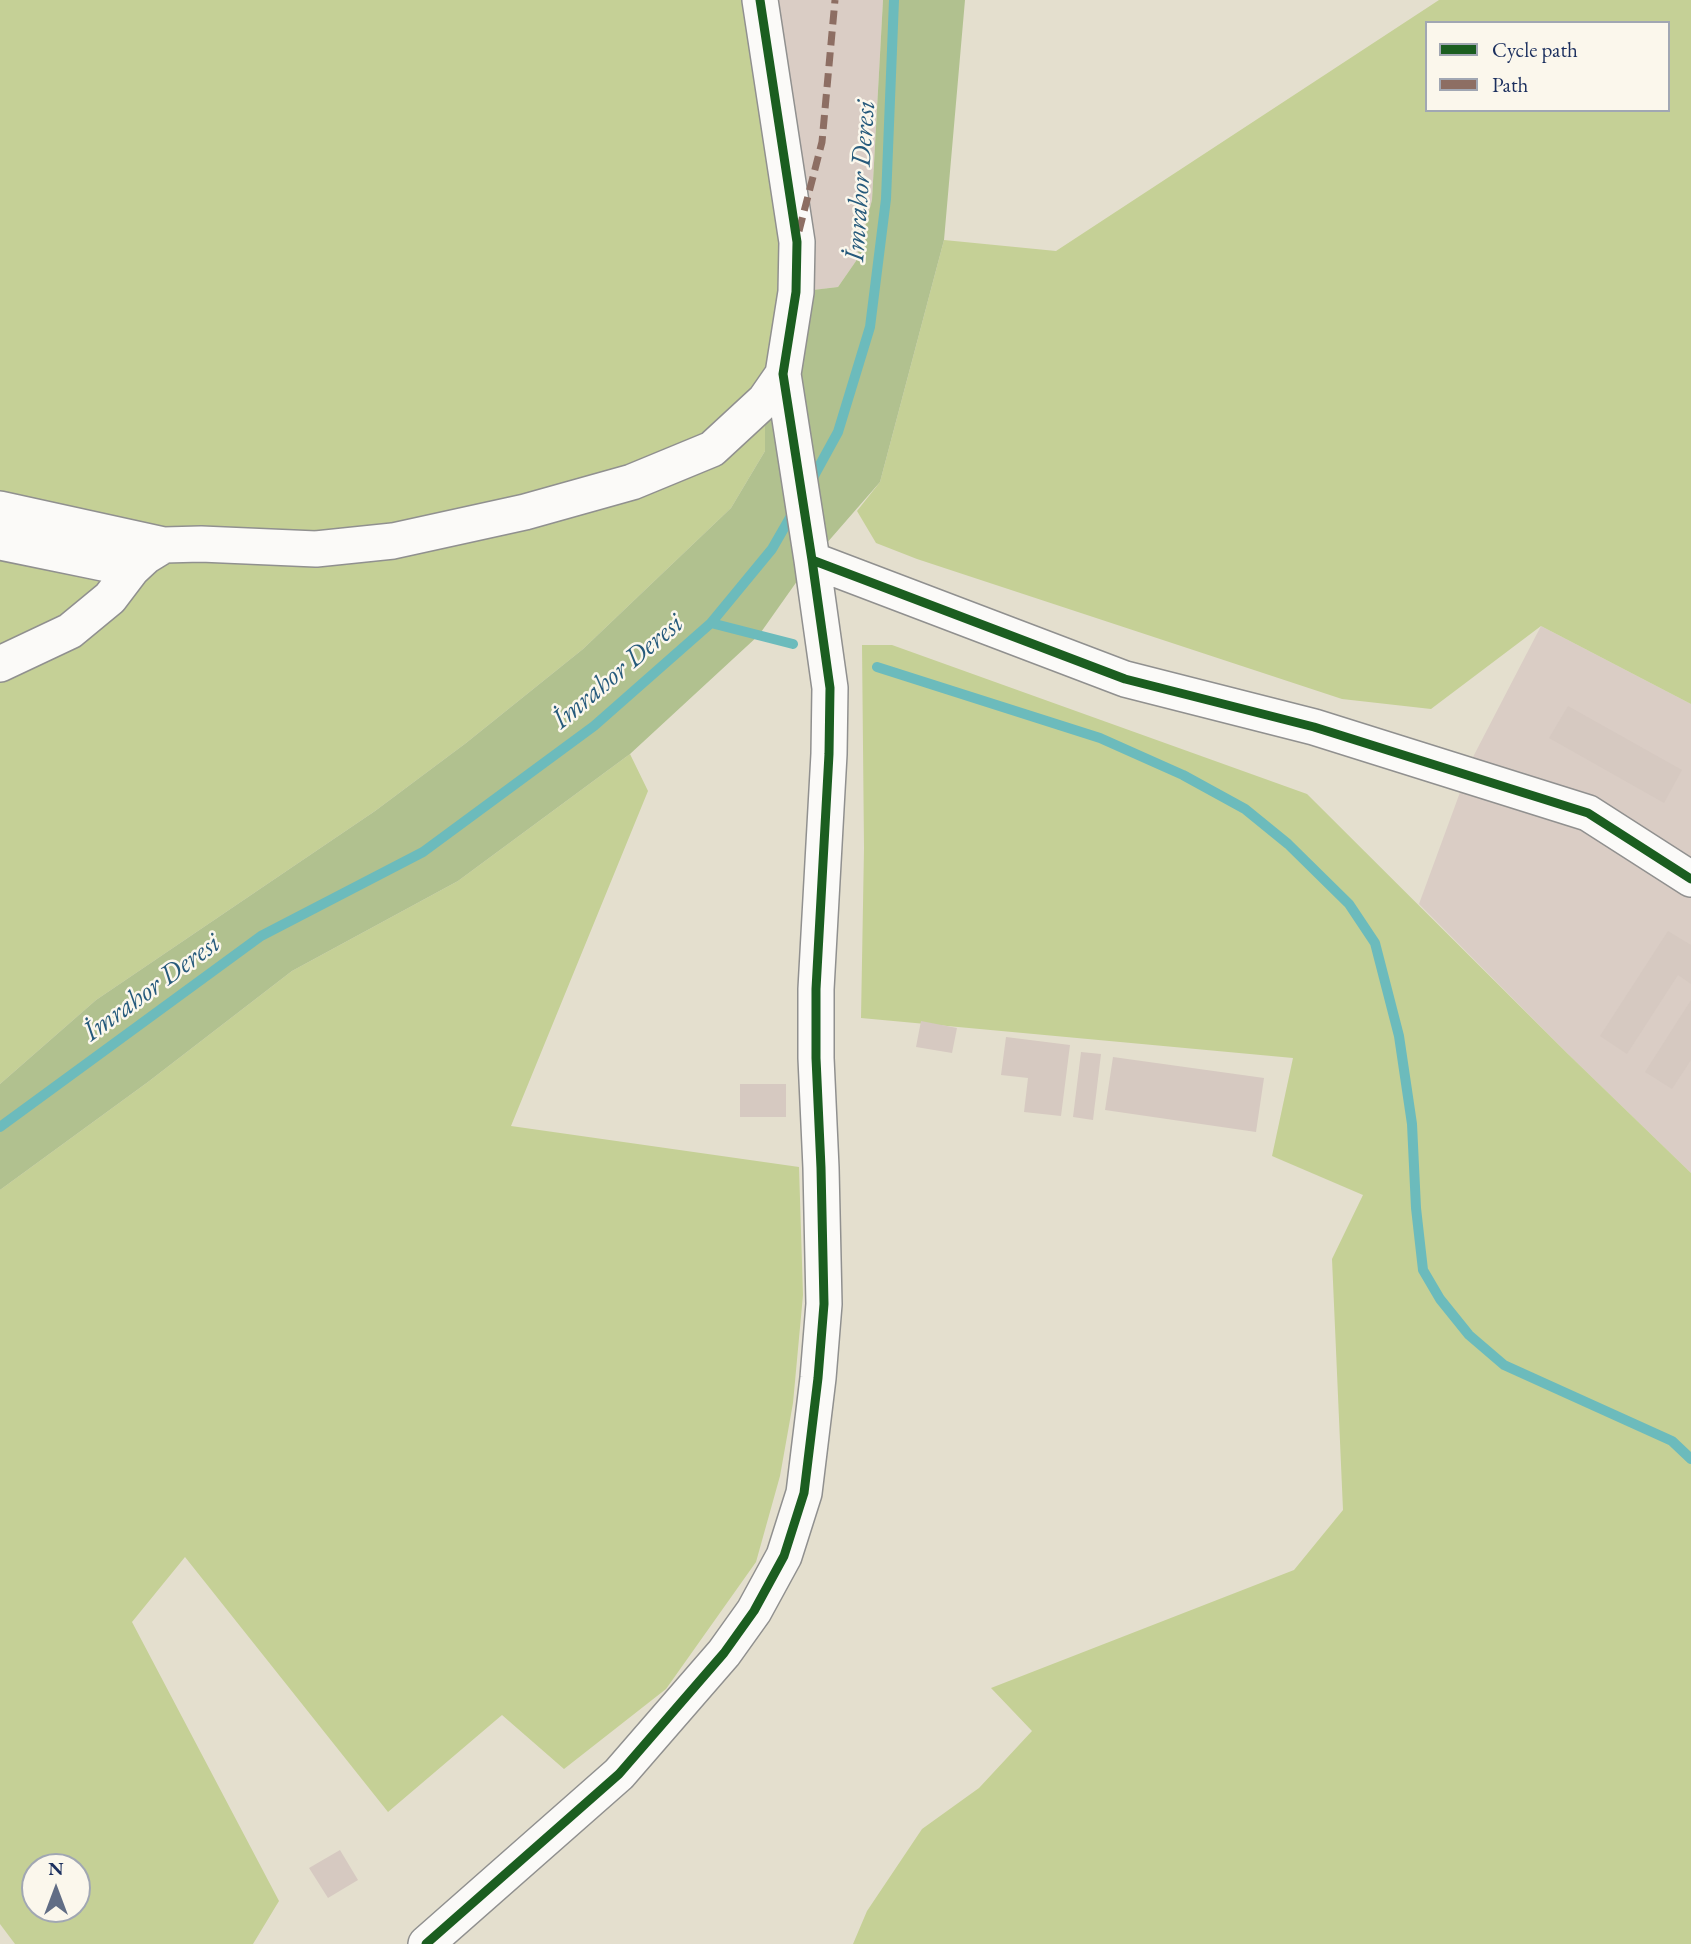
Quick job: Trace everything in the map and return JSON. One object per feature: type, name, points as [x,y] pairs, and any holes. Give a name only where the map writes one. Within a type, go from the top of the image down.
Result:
[{"type":"street","points":[[426,1944],[619,1774],[724,1653],[754,1611],[784,1556],[804,1493],[824,1304],[816,989],[830,754],[830,688],[783,374],[796,292],[797,242],[760,0]]},
{"type":"street","points":[[0,509],[164,545],[316,549],[393,541],[525,513],[632,482],[712,449],[765,400],[783,374]]},
{"type":"street","points":[[0,542],[131,569]]},
{"type":"street","points":[[0,664],[70,631],[110,598],[131,569],[164,545]]},
{"type":"street","points":[[812,560],[1125,679],[1314,727],[1588,813],[1689,874]]},
{"type":"shaded area","points":[[760,0],[883,0],[872,200],[856,261],[838,287],[796,292]]},
{"type":"shaded area","points":[[1541,626],[1691,704],[1691,1173],[1419,904],[1473,757]]},
{"type":"green space","points":[[0,0],[760,0],[797,242],[765,400],[765,451],[731,508],[583,649],[466,743],[375,811],[96,1000],[0,1084]]},
{"type":"green space","points":[[883,0],[965,0],[944,240],[880,482],[812,560],[759,635],[630,754],[458,881],[292,971],[148,1082],[0,1190],[0,1084],[96,1000],[375,811],[466,743],[583,649],[731,508],[765,451],[765,400],[796,292],[838,287],[856,261],[872,200]]},
{"type":"green space","points":[[1439,0],[1691,0],[1691,704],[1541,626],[1431,709],[1342,699],[917,559],[876,543],[857,511],[880,482],[944,240],[1056,251]]},
{"type":"green space","points":[[862,645],[892,645],[1307,794],[1691,1173],[1691,1944],[853,1944],[867,1911],[922,1829],[979,1788],[1032,1731],[991,1688],[1294,1570],[1343,1510],[1332,1259],[1363,1195],[1272,1156],[1293,1058],[861,1018],[864,848]]},
{"type":"green space","points":[[630,754],[648,791],[511,1126],[799,1167],[803,1295],[793,1403],[780,1476],[756,1562],[666,1689],[564,1769],[502,1715],[388,1812],[185,1557],[132,1622],[279,1901],[253,1944],[15,1944],[0,1924],[0,1190],[148,1082],[292,971],[458,881]]},
{"type":"building","points":[[1568,706],[1682,770],[1664,803],[1549,738]]},
{"type":"building","points":[[1668,931],[1691,945],[1691,984],[1678,975],[1627,1054],[1600,1036]]},
{"type":"building","points":[[1691,1000],[1691,1060],[1672,1089],[1645,1072]]},
{"type":"building","points":[[921,1021],[957,1028],[952,1053],[916,1047]]},
{"type":"building","points":[[1006,1037],[1070,1045],[1061,1116],[1024,1112],[1028,1078],[1001,1075]]},
{"type":"building","points":[[1081,1052],[1101,1054],[1093,1120],[1073,1117]]},
{"type":"building","points":[[1113,1057],[1264,1078],[1256,1132],[1105,1110]]},
{"type":"building","points":[[740,1084],[786,1084],[786,1117],[740,1117]]},
{"type":"building","points":[[340,1850],[358,1880],[328,1898],[309,1868]]},
{"type":"waterway","name":"İmrahor Deresi","points":[[810,483],[838,432],[870,327],[886,199],[894,0]]},
{"type":"waterway","name":"İmrahor Deresi","points":[[0,1127],[261,936],[423,852],[594,726],[711,623],[772,549],[795,509]]},
{"type":"waterway","points":[[711,623],[793,644]]},
{"type":"waterway","points":[[877,667],[1100,738],[1183,775],[1245,809],[1288,844],[1349,904],[1375,943],[1399,1036],[1412,1124],[1416,1208],[1423,1270],[1440,1299],[1469,1335],[1504,1365],[1672,1441],[1691,1459]]},
{"type":"marked path","points":[[799,231],[822,142],[835,0]]},
{"type":"cycle path","points":[[426,1944],[619,1774],[724,1653],[754,1611],[784,1556],[804,1493],[824,1304],[816,989],[830,688],[783,374],[796,292],[797,242],[760,0]]},
{"type":"cycle path","points":[[812,560],[1125,679],[1314,727],[1588,813],[1691,879]]}]
